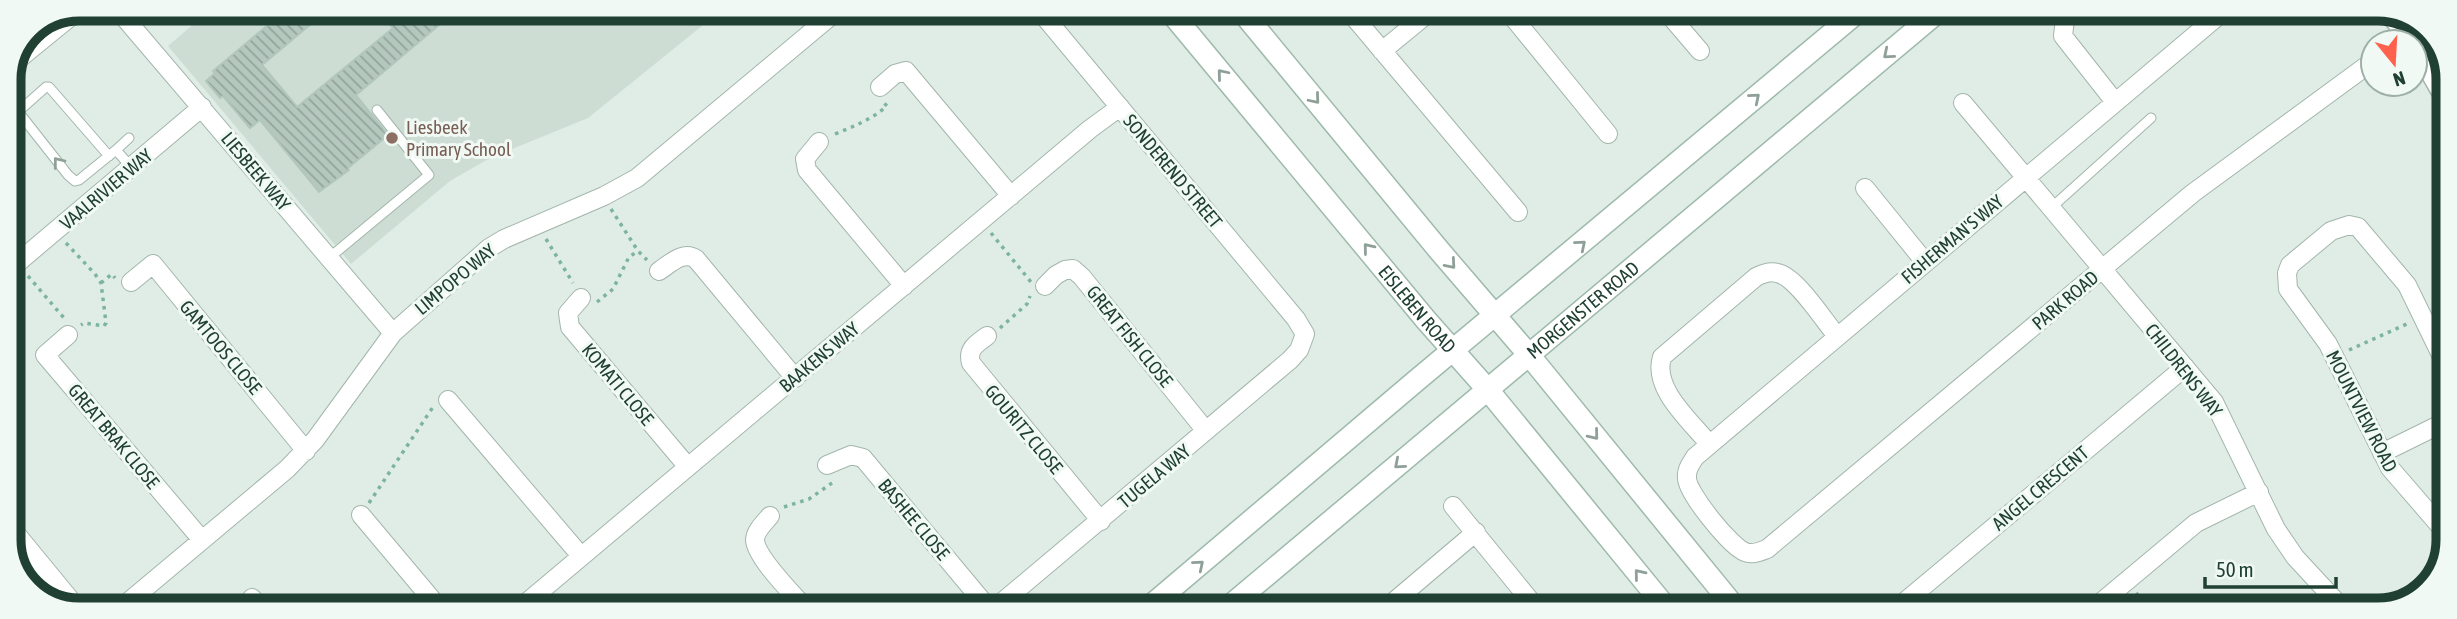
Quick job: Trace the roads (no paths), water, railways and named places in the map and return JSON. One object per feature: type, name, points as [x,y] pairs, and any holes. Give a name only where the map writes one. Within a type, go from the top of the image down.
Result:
[{"type":"main road","name":"EISLEBEN ROAD","points":[[1178,21],[1426,320],[1454,349],[1658,598]]},
{"type":"main road","points":[[1250,21],[1530,355],[1727,598]]},
{"type":"main road","points":[[1161,598],[1847,21]]},
{"type":"main road","name":"MORGENSTER ROAD","points":[[1239,598],[1927,21]]},
{"type":"street","name":"LIESBEEK WAY","points":[[127,21],[393,333]]},
{"type":"street","name":"LIMPOPO WAY","points":[[133,598],[287,470],[306,451],[393,333],[489,248],[604,196],[637,178],[825,21]]},
{"type":"street","name":"SONDEREND STREET","points":[[1048,21],[1296,319],[1305,334]]},
{"type":"street","points":[[1358,21],[1518,212]]},
{"type":"street","points":[[1382,51],[1419,21]]},
{"type":"street","points":[[1516,21],[1608,134]]},
{"type":"street","points":[[1674,21],[1700,51]]},
{"type":"street","points":[[2065,21],[2063,36],[2115,102]]},
{"type":"street","name":"FISHERMAN'S WAY","points":[[1687,474],[1695,457],[1709,444],[2212,21]]},
{"type":"street","points":[[29,51],[62,23]]},
{"type":"street","points":[[880,87],[895,74],[906,71],[1011,196]]},
{"type":"street","name":"PARK ROAD","points":[[1687,474],[1692,492],[1735,547],[1751,553],[1767,549],[2193,193],[2359,71]]},
{"type":"street","name":"CHILDRENS WAY","points":[[1963,103],[2220,412],[2276,529],[2295,557],[2333,598]]},
{"type":"street","name":"VAALRIVIER WAY","points":[[21,266],[202,107]]},
{"type":"street","name":"BAAKENS WAY","points":[[532,598],[1120,107]]},
{"type":"street","points":[[819,142],[805,159],[807,170],[904,286]]},
{"type":"street","points":[[1865,188],[1925,262]]},
{"type":"street","name":"MOUNTVIEW ROAD","points":[[2436,344],[2407,285],[2358,227],[2349,225],[2331,231],[2290,265],[2286,282],[2292,296],[2321,332],[2399,481],[2436,522]]},
{"type":"street","points":[[659,271],[681,256],[696,259],[794,378]]},
{"type":"street","name":"GAMTOOS CLOSE","points":[[131,282],[153,264],[306,451]]},
{"type":"street","name":"GREAT FISH CLOSE","points":[[1036,288],[1065,270],[1073,269],[1206,431]]},
{"type":"street","points":[[1709,444],[1666,391],[1660,376],[1661,357],[1756,277],[1777,273],[1791,280],[1837,337]]},
{"type":"street","name":"KOMATI CLOSE","points":[[581,298],[568,313],[570,327],[688,467]]},
{"type":"street","name":"GREAT BRAK CLOSE","points":[[69,329],[45,355],[202,540]]},
{"type":"street","name":"TUGELA WAY","points":[[1007,598],[1290,360],[1299,350],[1305,334]]},
{"type":"street","name":"GOURITZ CLOSE","points":[[987,337],[971,350],[971,363],[1101,521]]},
{"type":"street","name":"ANGEL CRESCENT","points":[[1909,598],[2185,368]]},
{"type":"street","points":[[448,400],[581,556]]},
{"type":"street","points":[[2382,453],[2436,426]]},
{"type":"street","name":"BASHEE CLOSE","points":[[827,465],[851,455],[863,458],[980,598]]},
{"type":"street","points":[[2106,598],[2196,523],[2259,492]]},
{"type":"street","points":[[1453,506],[1528,598]]},
{"type":"street","points":[[361,515],[431,598]]},
{"type":"street","points":[[770,516],[758,531],[756,543],[764,559],[797,598]]},
{"type":"street","points":[[1398,598],[1476,532]]},
{"type":"street","points":[[21,540],[68,597]]},
{"type":"lane","points":[[21,109],[49,87],[113,153],[131,167]]},
{"type":"lane","points":[[329,258],[429,175],[377,110]]},
{"type":"lane","points":[[21,115],[68,176],[75,181],[129,138]]},
{"type":"lane","points":[[2051,208],[2151,118]]},
{"type":"place","name":"Liesbeek Primary School","points":[[392,138]]}]
